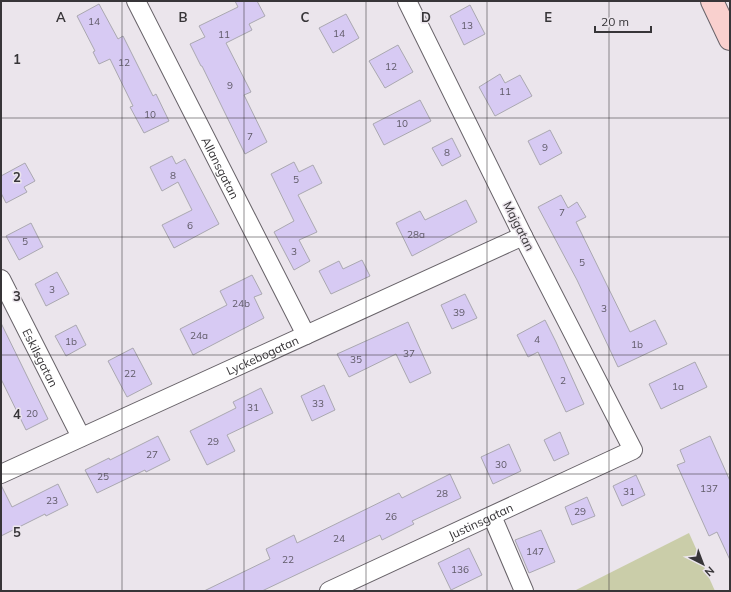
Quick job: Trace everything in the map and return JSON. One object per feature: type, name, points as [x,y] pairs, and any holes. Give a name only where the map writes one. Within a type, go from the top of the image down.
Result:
[{"type":"main road","points":[[712,1],[726,30]]},
{"type":"street","name":"Allansgatan","points":[[136,1],[306,335]]},
{"type":"street","name":"Majgatan","points":[[407,1],[523,236],[633,450]]},
{"type":"street","name":"Lyckebogatan","points":[[1,474],[523,236]]},
{"type":"street","name":"Eskilsgatan","points":[[1,279],[81,437]]},
{"type":"street","name":"Justinsgatan","points":[[329,591],[633,450]]},
{"type":"street","points":[[492,516],[524,591]]},
{"type":"green space","points":[[689,533],[715,591],[574,591]]},
{"type":"building","points":[[235,1],[257,1],[265,16],[249,24],[252,30],[226,43],[251,92],[244,95],[267,142],[245,154],[190,44],[205,37],[199,26],[238,7]]},
{"type":"building","points":[[99,4],[118,39],[123,36],[153,96],[156,94],[169,121],[144,133],[130,107],[133,106],[110,59],[99,64],[93,52],[95,51],[77,16]]},
{"type":"building","points":[[470,5],[485,34],[464,45],[450,16]]},
{"type":"building","points":[[346,14],[359,38],[333,53],[319,28]]},
{"type":"building","points":[[398,45],[413,72],[385,88],[369,61]]},
{"type":"building","points":[[500,74],[505,83],[520,75],[532,96],[495,116],[479,87]]},
{"type":"building","points":[[420,100],[431,121],[384,145],[373,124]]},
{"type":"building","points":[[550,130],[562,153],[540,165],[528,141]]},
{"type":"building","points":[[452,138],[461,156],[442,166],[432,148]]},
{"type":"building","points":[[172,156],[176,164],[185,159],[219,224],[174,248],[162,225],[192,210],[178,182],[162,191],[150,167]]},
{"type":"building","points":[[294,162],[299,172],[313,165],[322,183],[298,195],[317,232],[299,240],[310,261],[294,270],[274,232],[294,221],[271,174]]},
{"type":"building","points":[[25,163],[35,181],[24,187],[27,192],[6,203],[1,193],[1,176]]},
{"type":"building","points":[[561,195],[568,208],[577,202],[586,217],[576,222],[630,332],[655,320],[667,344],[618,367],[577,280],[538,207]]},
{"type":"building","points":[[466,200],[477,222],[412,256],[396,223],[420,211],[425,220]]},
{"type":"building","points":[[31,223],[43,247],[19,260],[6,236]]},
{"type":"building","points":[[362,260],[370,276],[331,294],[319,271],[339,261],[343,269]]},
{"type":"building","points":[[57,272],[69,294],[46,306],[35,284]]},
{"type":"building","points":[[252,275],[262,294],[254,297],[264,318],[193,355],[180,329],[227,305],[220,291]]},
{"type":"building","points":[[465,294],[477,318],[452,329],[441,305]]},
{"type":"building","points":[[545,320],[584,404],[566,412],[538,352],[528,357],[517,335]]},
{"type":"building","points":[[408,322],[431,373],[410,383],[396,354],[349,377],[337,354]]},
{"type":"building","points":[[1,323],[48,419],[26,430],[1,379]]},
{"type":"building","points":[[76,325],[86,345],[66,356],[55,336]]},
{"type":"building","points":[[133,348],[152,384],[127,397],[108,361]]},
{"type":"building","points":[[695,362],[707,387],[661,409],[649,384]]},
{"type":"building","points":[[324,385],[335,410],[312,421],[301,396]]},
{"type":"building","points":[[261,388],[273,413],[227,435],[235,451],[207,465],[190,431],[236,408],[233,402]]},
{"type":"building","points":[[560,432],[569,454],[554,461],[544,440]]},
{"type":"building","points":[[158,436],[170,460],[97,493],[85,470],[109,458],[110,460]]},
{"type":"building","points":[[710,436],[730,481],[730,560],[717,532],[709,536],[677,465],[685,462],[680,450]]},
{"type":"building","points":[[509,444],[521,471],[493,484],[481,457]]},
{"type":"building","points":[[450,474],[461,498],[412,521],[414,524],[382,540],[380,535],[262,591],[204,591],[270,559],[266,549],[294,535],[297,543],[399,493],[402,498]]},
{"type":"building","points":[[636,475],[645,495],[622,506],[613,486]]},
{"type":"building","points":[[58,484],[68,505],[46,516],[45,514],[1,536],[1,485],[12,507]]},
{"type":"building","points":[[587,497],[595,516],[572,525],[565,507]]},
{"type":"building","points":[[541,530],[555,562],[529,573],[515,540]]},
{"type":"building","points":[[469,548],[482,575],[451,590],[438,563]]}]
